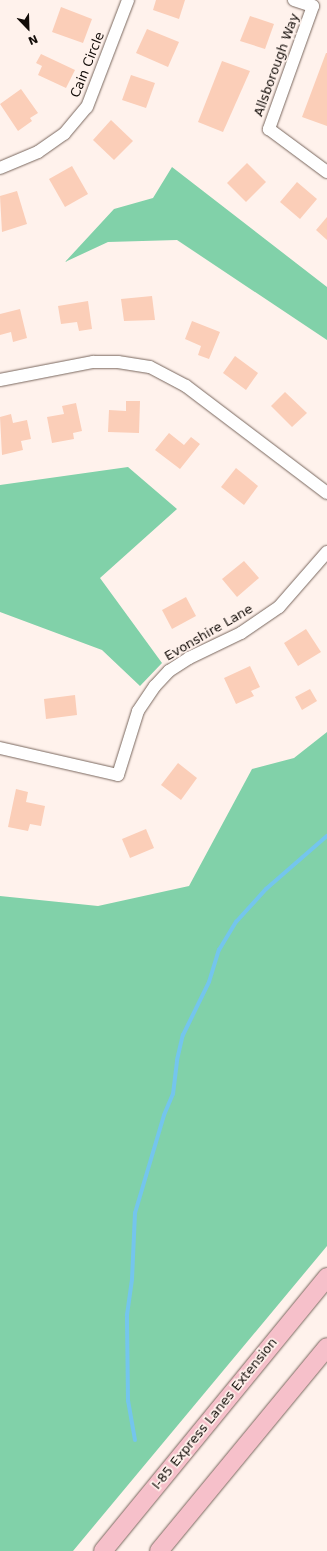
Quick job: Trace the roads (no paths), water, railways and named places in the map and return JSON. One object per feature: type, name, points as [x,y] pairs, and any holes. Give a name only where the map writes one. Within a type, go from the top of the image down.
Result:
[{"type":"highway","name":"I-85 Express Lanes Extension","points":[[103,1551],[327,1277]]},
{"type":"highway","points":[[159,1551],[327,1347]]},
{"type":"street","name":"Cain Circle","points":[[0,168],[38,152],[64,134],[87,107],[128,0]]},
{"type":"street","name":"Allsborough Way","points":[[294,0],[313,6],[268,129],[327,172]]},
{"type":"street","points":[[0,380],[92,362],[118,362],[150,367],[186,386],[327,492]]},
{"type":"street","name":"Evonshire Lane","points":[[0,748],[118,775],[138,711],[155,686],[169,671],[189,658],[241,633],[278,607],[327,552]]},
{"type":"waterway","points":[[135,1440],[128,1401],[127,1315],[132,1279],[135,1213],[164,1115],[173,1094],[177,1060],[183,1035],[209,982],[219,950],[236,922],[266,889],[327,836]]}]
